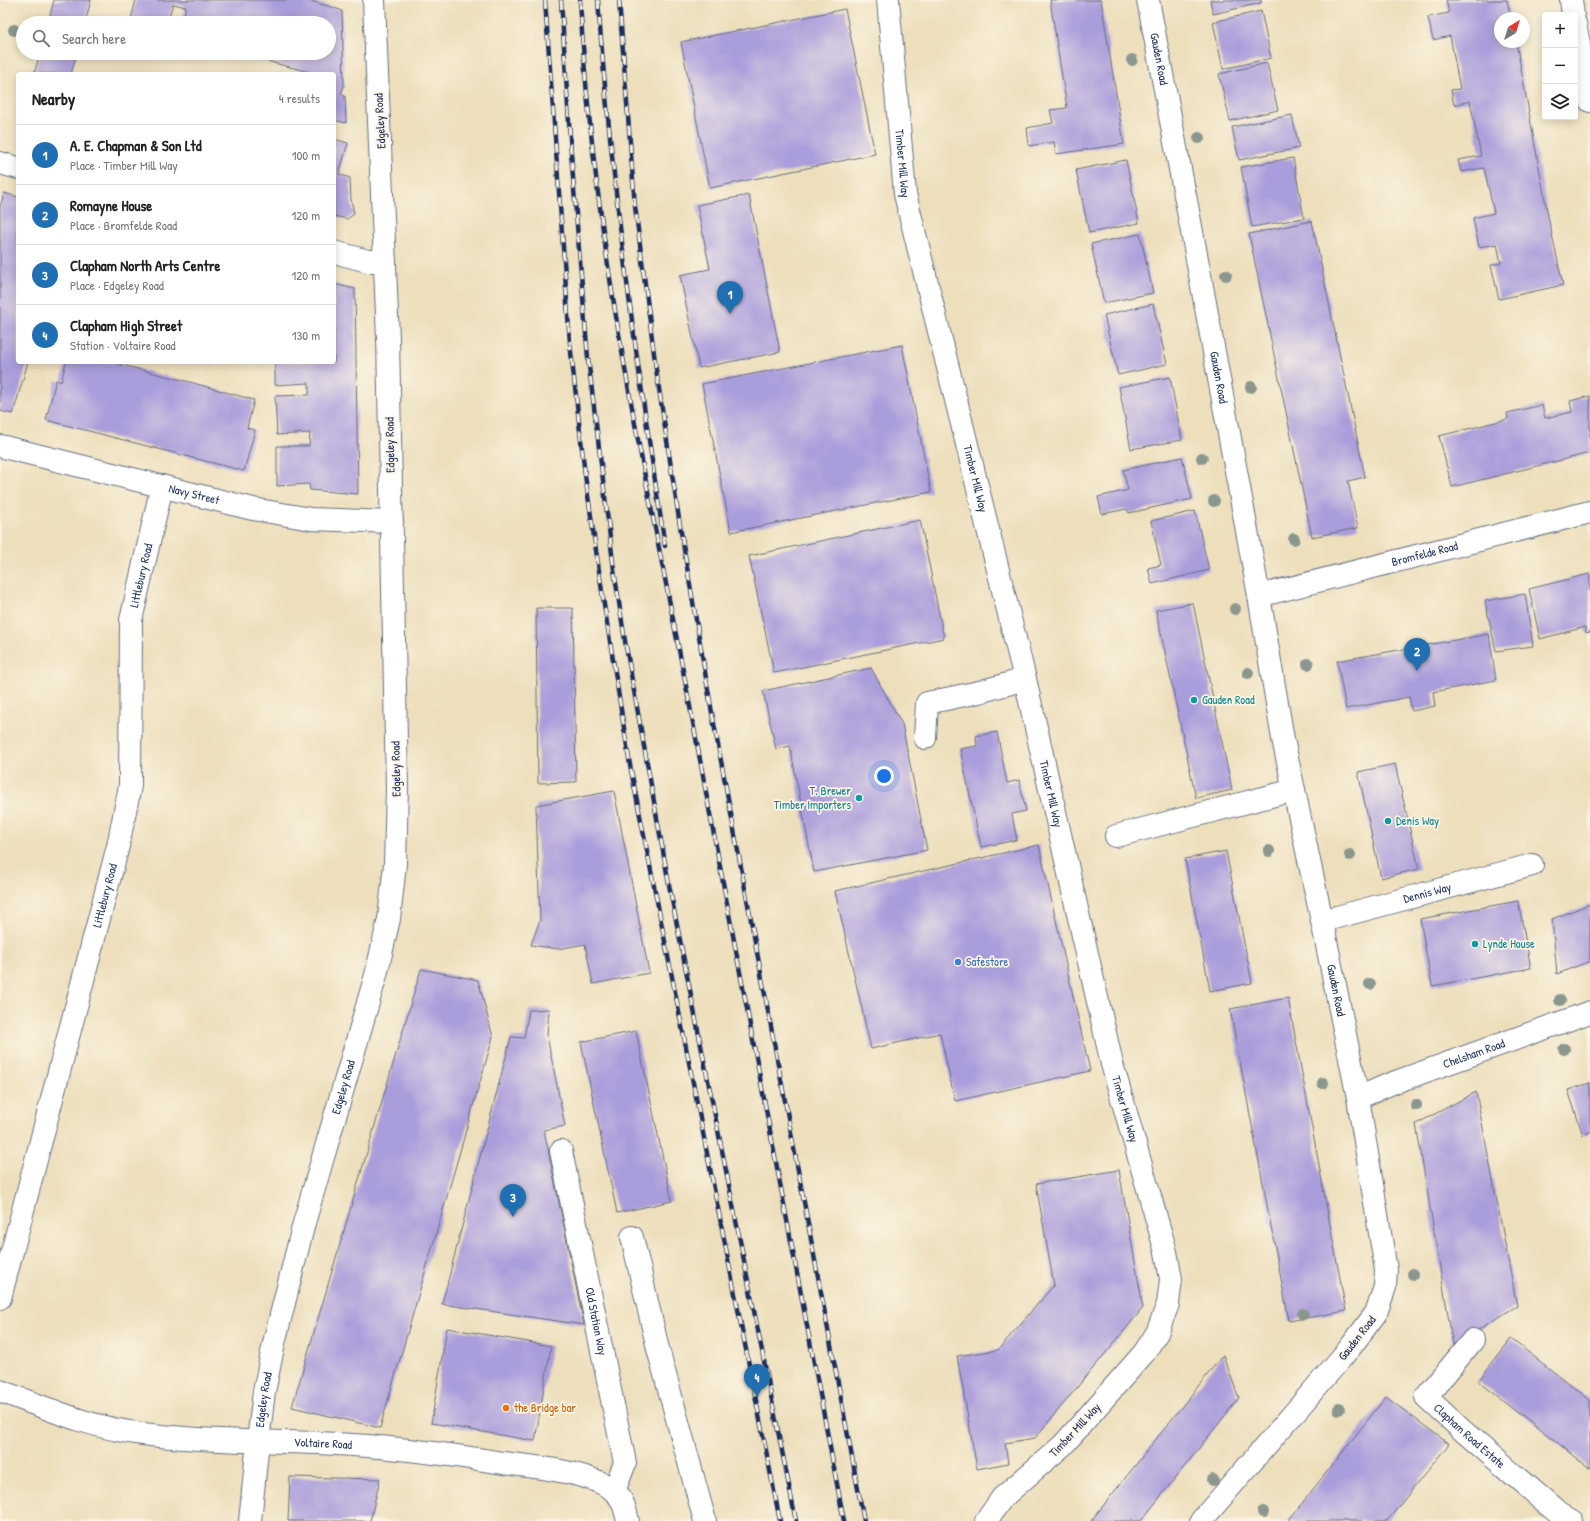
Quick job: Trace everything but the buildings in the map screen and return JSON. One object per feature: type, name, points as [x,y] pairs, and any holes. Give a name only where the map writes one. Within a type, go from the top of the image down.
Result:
[{"type":"street","name":"Edgeley Road","points":[[250,1521],[258,1441],[270,1364],[288,1284],[332,1122],[376,975],[384,945],[393,893],[397,826],[397,788],[392,522],[386,261],[374,0]]},
{"type":"street","name":"Timber Mill Way","points":[[888,0],[905,194],[1025,679],[1112,1064],[1166,1252],[1171,1279],[1168,1304],[1157,1333],[1144,1353],[1063,1445],[1002,1498],[986,1521]]},
{"type":"street","name":"Gauden Road","points":[[1148,0],[1180,163],[1259,596],[1283,739],[1358,1098],[1386,1270],[1385,1287],[1376,1313],[1350,1349],[1201,1521]]},
{"type":"street","points":[[1570,0],[1572,12]]},
{"type":"street","points":[[1578,39],[1590,101]]},
{"type":"street","points":[[0,163],[16,167]]},
{"type":"street","points":[[336,253],[368,261],[386,261]]},
{"type":"street","name":"Navy Street","points":[[0,446],[253,509],[311,519],[392,522]]},
{"type":"street","name":"Littlebury Road","points":[[0,1298],[118,846],[130,786],[131,620],[162,486]]},
{"type":"street","name":"Bromfelde Road","points":[[1259,596],[1590,512]]},
{"type":"street","points":[[925,738],[927,703],[979,692],[1025,679]]},
{"type":"street","points":[[1116,836],[1294,790]]},
{"type":"street","name":"Dennis Way","points":[[1322,921],[1532,865]]},
{"type":"street","name":"Chelsham Road","points":[[1358,1098],[1390,1084],[1590,1012]]},
{"type":"street","name":"Old Station Way","points":[[561,1151],[625,1463],[614,1491]]},
{"type":"street","points":[[632,1237],[658,1349],[705,1521]]},
{"type":"street","name":"Clapham Road Estate","points":[[1472,1340],[1426,1397],[1560,1519]]},
{"type":"street","name":"Voltaire Road","points":[[0,1391],[88,1423],[136,1433],[237,1441],[361,1446],[432,1452],[554,1470],[601,1483],[614,1491],[623,1502],[628,1521]]},
{"type":"railway","points":[[545,0],[570,343],[585,475],[603,598],[630,765],[780,1521]]},
{"type":"railway","points":[[561,0],[571,153],[588,358],[614,570],[625,641],[670,890],[796,1521]]},
{"type":"railway","points":[[580,0],[588,105],[600,209],[632,409],[695,733],[844,1521]]},
{"type":"railway","points":[[598,0],[603,69],[626,274],[665,546]]},
{"type":"railway","points":[[619,0],[635,206],[656,369],[681,532],[712,713],[864,1521]]},
{"type":"place","name":"A. E. Chapman & Son Ltd","points":[[730,314]]},
{"type":"place","name":"Romayne House","points":[[1417,671]]},
{"type":"place","name":"Gauden Road","points":[[1194,700]]},
{"type":"place","name":"T. Brewer Timber Importers","points":[[859,798]]},
{"type":"place","name":"Denis Way","points":[[1388,821]]},
{"type":"place","name":"Lynde House","points":[[1475,944]]},
{"type":"place","name":"Safestore","points":[[958,962]]},
{"type":"place","name":"Clapham North Arts Centre","points":[[513,1217]]},
{"type":"place","name":"Clapham High Street","points":[[757,1397]]},
{"type":"place","name":"the Bridge bar","points":[[506,1408]]}]
